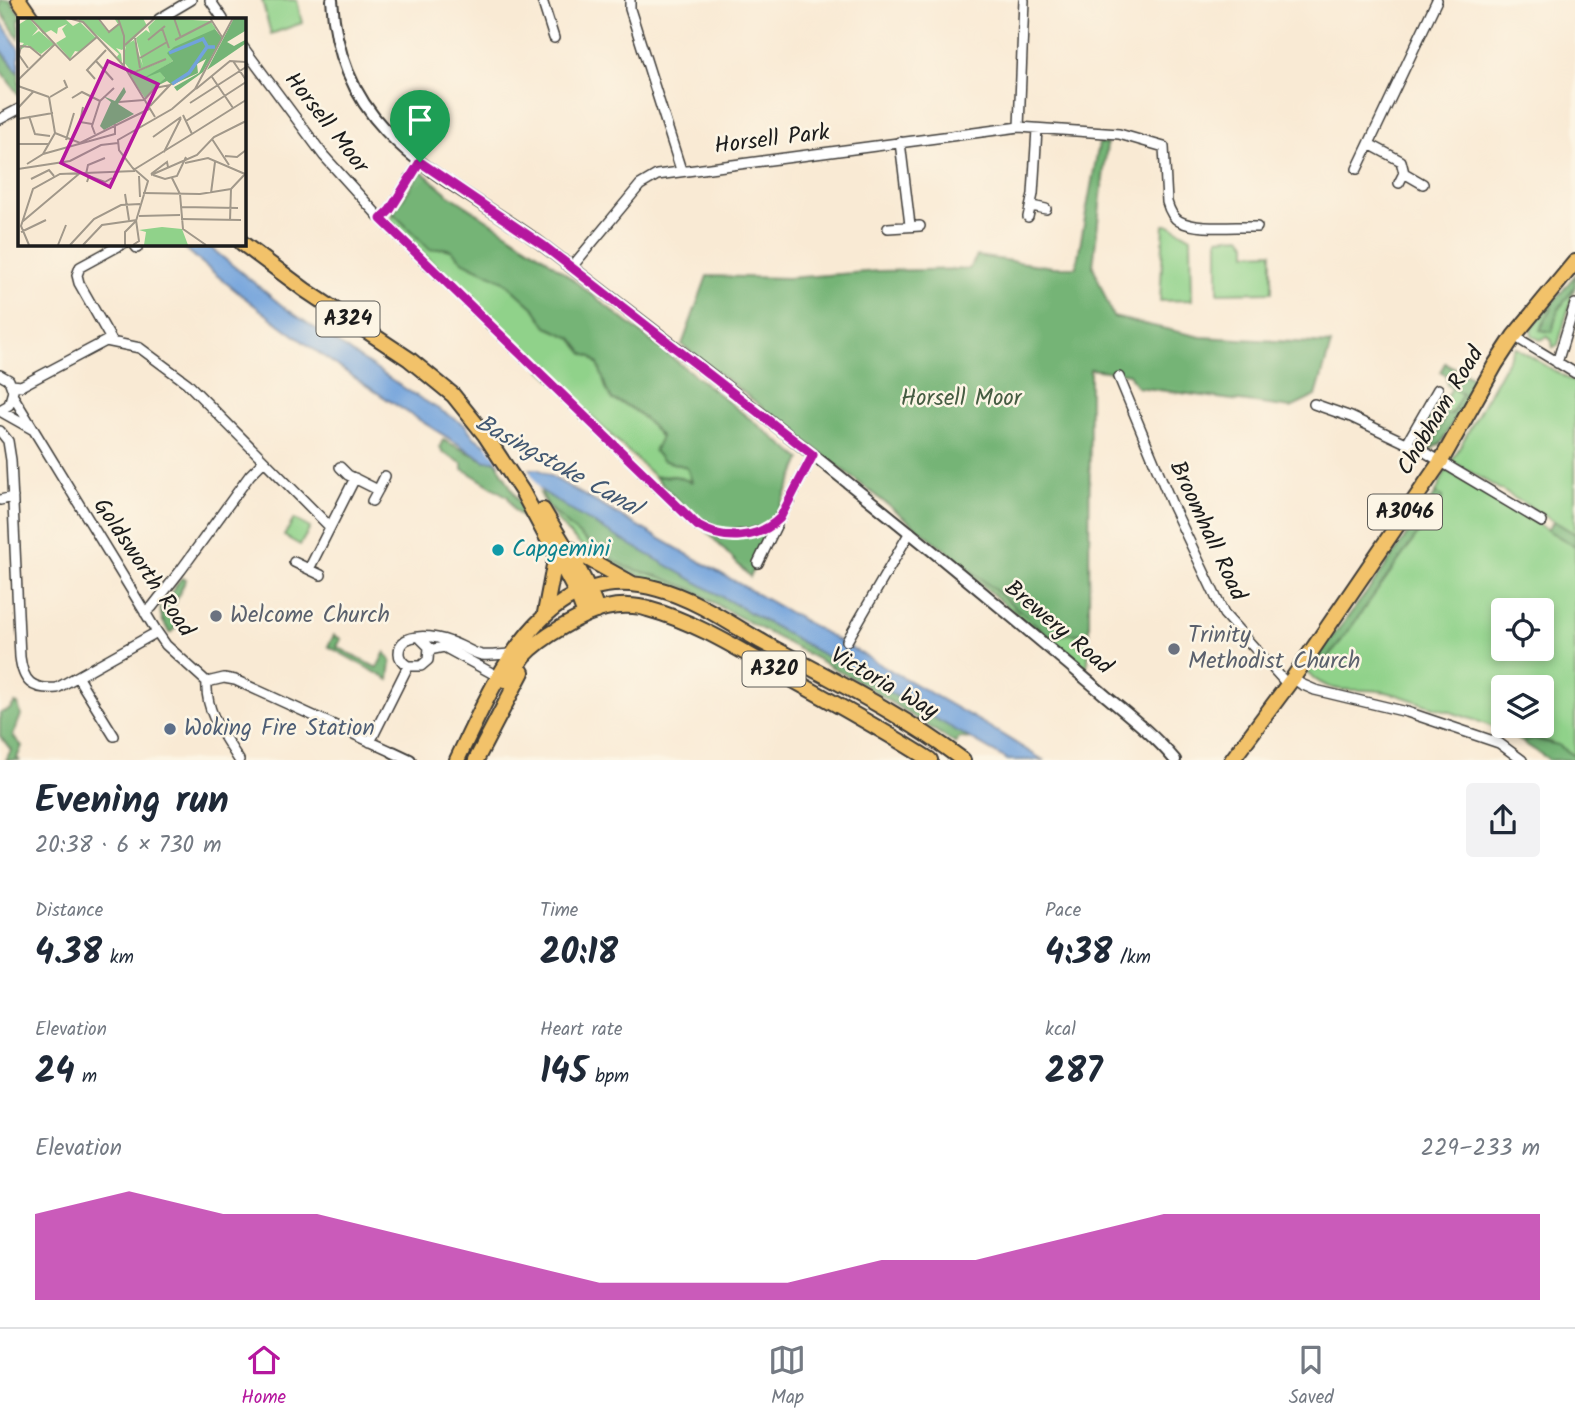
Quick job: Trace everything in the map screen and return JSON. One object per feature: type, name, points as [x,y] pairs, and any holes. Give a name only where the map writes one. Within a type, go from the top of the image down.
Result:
[{"type":"main road","points":[[19,0],[31,18]]},
{"type":"main road","name":"A324","points":[[245,245],[305,290],[409,359],[453,395],[536,507]]},
{"type":"main road","name":"Chobham Road","points":[[1232,760],[1290,681],[1441,461],[1514,335],[1575,262]]},
{"type":"main road","name":"A324","points":[[453,395],[466,400],[496,433],[584,591],[591,613]]},
{"type":"main road","points":[[545,613],[562,551],[634,584]]},
{"type":"main road","name":"Victoria Way","points":[[457,760],[511,654],[545,613],[584,591],[608,585],[634,584],[673,594],[706,611],[900,717],[963,760]]},
{"type":"main road","name":"Victoria Way","points":[[499,677],[505,680],[509,678],[525,655],[563,627],[591,613],[608,608],[640,607],[682,622],[738,649],[855,714],[930,760]]},
{"type":"main road","name":"Victoria Way","points":[[477,760],[528,658],[537,646]]},
{"type":"street","points":[[161,18],[191,0]]},
{"type":"street","points":[[210,0],[222,18]]},
{"type":"street","name":"Brewery Road","points":[[332,0],[340,52],[355,88],[385,130],[420,162],[544,246],[813,455],[910,532],[1135,721],[1175,760]]},
{"type":"street","points":[[539,33],[552,34],[542,0]]},
{"type":"street","points":[[630,0],[630,9],[681,170]]},
{"type":"street","points":[[1019,127],[1024,0]]},
{"type":"street","points":[[1357,169],[1437,0]]},
{"type":"street","name":"Horsell Moor","points":[[245,50],[324,156],[381,219],[698,526],[713,534],[735,536],[763,530],[780,518]]},
{"type":"street","points":[[0,119],[18,110]]},
{"type":"street","name":"Horsell Park","points":[[571,268],[642,183],[657,175],[1019,127],[1119,134],[1164,147],[1167,202],[1174,217],[1196,226],[1258,226]]},
{"type":"street","points":[[1028,217],[1032,206],[1037,129]]},
{"type":"street","points":[[894,231],[915,226],[900,142]]},
{"type":"street","points":[[1369,144],[1401,161],[1404,173],[1399,183]]},
{"type":"street","points":[[381,219],[390,210],[420,162]]},
{"type":"street","points":[[1404,173],[1423,184]]},
{"type":"street","points":[[1032,206],[1046,209]]},
{"type":"street","points":[[112,341],[77,275],[80,267],[120,245]]},
{"type":"street","points":[[1557,363],[1575,304]]},
{"type":"street","points":[[1514,335],[1575,373]]},
{"type":"street","points":[[1,374],[12,385],[21,386],[99,343],[112,341],[143,350],[177,374],[262,462],[330,527]]},
{"type":"street","name":"Broomhall Road","points":[[1119,377],[1169,498],[1224,614],[1290,681]]},
{"type":"street","points":[[0,411],[9,405],[13,396],[12,385]]},
{"type":"street","points":[[1408,443],[1438,389]]},
{"type":"street","name":"Goldsworth Road","points":[[13,396],[157,632],[166,645],[207,682]]},
{"type":"street","points":[[1314,404],[1351,417],[1408,443],[1542,522]]},
{"type":"street","name":"Goldsworth Road","points":[[0,411],[34,430]]},
{"type":"street","points":[[0,431],[8,441],[20,648],[23,672],[30,684],[46,689],[57,688],[157,632]]},
{"type":"street","points":[[758,563],[813,455]]},
{"type":"street","points":[[145,612],[181,570],[262,462]]},
{"type":"street","points":[[340,467],[378,490]]},
{"type":"street","points":[[372,501],[385,476]]},
{"type":"street","points":[[309,569],[355,478]]},
{"type":"street","points":[[0,500],[13,497]]},
{"type":"street","points":[[847,641],[910,532]]},
{"type":"street","points":[[294,562],[321,575]]},
{"type":"street","points":[[408,666],[399,654],[401,644],[409,638],[434,637],[483,655],[511,654]]},
{"type":"street","points":[[408,666],[421,666],[428,660],[427,643],[421,639]]},
{"type":"street","points":[[429,650],[444,647],[499,677]]},
{"type":"street","points":[[370,742],[408,666]]},
{"type":"street","points":[[78,678],[114,736]]},
{"type":"street","points":[[239,760],[212,715],[206,696],[207,682],[224,678],[235,680],[410,760]]},
{"type":"street","points":[[1290,681],[1315,690],[1407,712],[1499,743],[1522,760]]},
{"type":"green space","points":[[0,0],[10,0],[22,18],[18,18],[18,37],[0,10]]},
{"type":"green space","points":[[262,0],[297,0],[302,23],[271,34]]},
{"type":"green space","points":[[0,49],[18,73],[18,94],[0,70]]},
{"type":"green space","name":"Horsell Moor","points":[[1099,143],[1107,144],[1093,266],[1113,317],[1201,337],[1331,344],[1316,396],[1291,408],[1137,387],[1129,374],[1090,369],[1089,634],[1065,634],[1052,638],[956,558],[682,345],[707,276],[788,278],[878,271],[969,269],[977,256],[1053,267],[1076,267]]},
{"type":"green space","points":[[421,171],[448,194],[544,257],[801,459],[750,577],[655,477],[675,476],[692,482],[687,467],[662,460],[654,451],[661,437],[645,419],[628,406],[613,400],[598,364],[592,357],[584,354],[572,338],[547,327],[535,309],[504,281],[464,262],[451,250],[430,250],[393,213]]},
{"type":"green space","points":[[393,213],[430,249],[451,250],[473,267],[504,281],[535,309],[547,327],[572,338],[579,348],[598,364],[613,400],[634,410],[661,437],[662,460],[687,467],[692,483],[675,476],[655,477],[390,221]]},
{"type":"green space","points":[[1164,225],[1170,225],[1191,237],[1192,300],[1160,301]]},
{"type":"green space","points":[[1241,236],[1247,244],[1247,253],[1272,252],[1272,292],[1218,293],[1218,238]]},
{"type":"green space","points":[[1575,275],[1575,286],[1557,312],[1552,332],[1540,330],[1552,307],[1550,306]]},
{"type":"green space","points":[[1575,286],[1558,345],[1553,348],[1548,337],[1540,340],[1532,335],[1531,329],[1550,306],[1552,332],[1557,312]]},
{"type":"green space","points":[[1515,347],[1575,383],[1575,534],[1452,461]]},
{"type":"green space","points":[[1445,363],[1477,380],[1442,442],[1432,449],[1446,414],[1452,414],[1462,394],[1447,385],[1446,375],[1440,372]]},
{"type":"green space","points":[[1452,388],[1463,394],[1432,449],[1420,439],[1421,426],[1437,398],[1447,396]]},
{"type":"green space","points":[[443,440],[486,461],[496,461],[527,516],[523,518],[514,510],[508,497],[463,469],[463,464],[442,452],[440,446]]},
{"type":"green space","points":[[1446,470],[1575,546],[1575,756],[1550,742],[1536,739],[1522,742],[1514,738],[1554,738],[1554,675],[1491,675],[1491,727],[1391,693],[1336,689],[1317,681],[1306,672],[1319,654],[1326,660],[1336,648],[1442,497],[1436,493]]},
{"type":"green space","points":[[536,486],[548,506],[596,549],[694,590],[724,609],[685,590],[617,567],[588,551],[564,529],[544,502]]},
{"type":"green space","points":[[539,488],[577,514],[973,739],[959,738],[956,744],[858,681],[694,590],[626,567],[596,549],[570,527],[548,506]]},
{"type":"green space","points":[[1436,493],[1442,500],[1326,660],[1319,654],[1373,584]]},
{"type":"green space","points":[[294,519],[310,528],[300,545],[284,536]]},
{"type":"green space","points":[[1554,521],[1575,534],[1575,546],[1547,530]]},
{"type":"green space","points":[[956,558],[1052,638],[1065,634],[1089,634],[1088,663],[1083,671],[966,571]]},
{"type":"green space","points":[[181,578],[186,579],[172,610],[178,619],[170,633],[162,620],[160,609]]},
{"type":"green space","points":[[334,635],[341,639],[337,647],[377,668],[385,652],[391,661],[389,680],[328,646]]},
{"type":"green space","points":[[15,703],[18,704],[21,715],[13,736],[22,746],[17,758],[19,760],[6,760],[11,750],[0,736],[0,713],[9,710]]},
{"type":"green space","points":[[1534,739],[1558,745],[1575,756],[1575,760],[1550,760],[1522,742]]},
{"type":"water","points":[[0,20],[18,47],[18,72],[0,48]]},
{"type":"water","points":[[181,245],[207,245],[285,308],[410,392],[465,425],[475,438],[528,469],[538,469],[1043,760],[1008,760],[577,514],[496,461],[486,461],[328,359],[215,274]]},
{"type":"pier","points":[[483,439],[526,464],[541,493],[505,471]]},
{"type":"place","name":"Capgemini","points":[[498,550]]},
{"type":"place","name":"Welcome Church","points":[[216,616]]},
{"type":"place","name":"Trinity Methodist Church","points":[[1174,649]]},
{"type":"place","name":"Woking Fire Station","points":[[170,729]]},
{"type":"route","points":[[420,162],[544,246],[813,455],[780,518],[773,525],[756,533],[722,536],[705,530],[690,520],[602,431],[381,219],[390,210],[420,162]]},
{"type":"water label","name":"Basingstoke Canal","points":[[558,466]]}]
